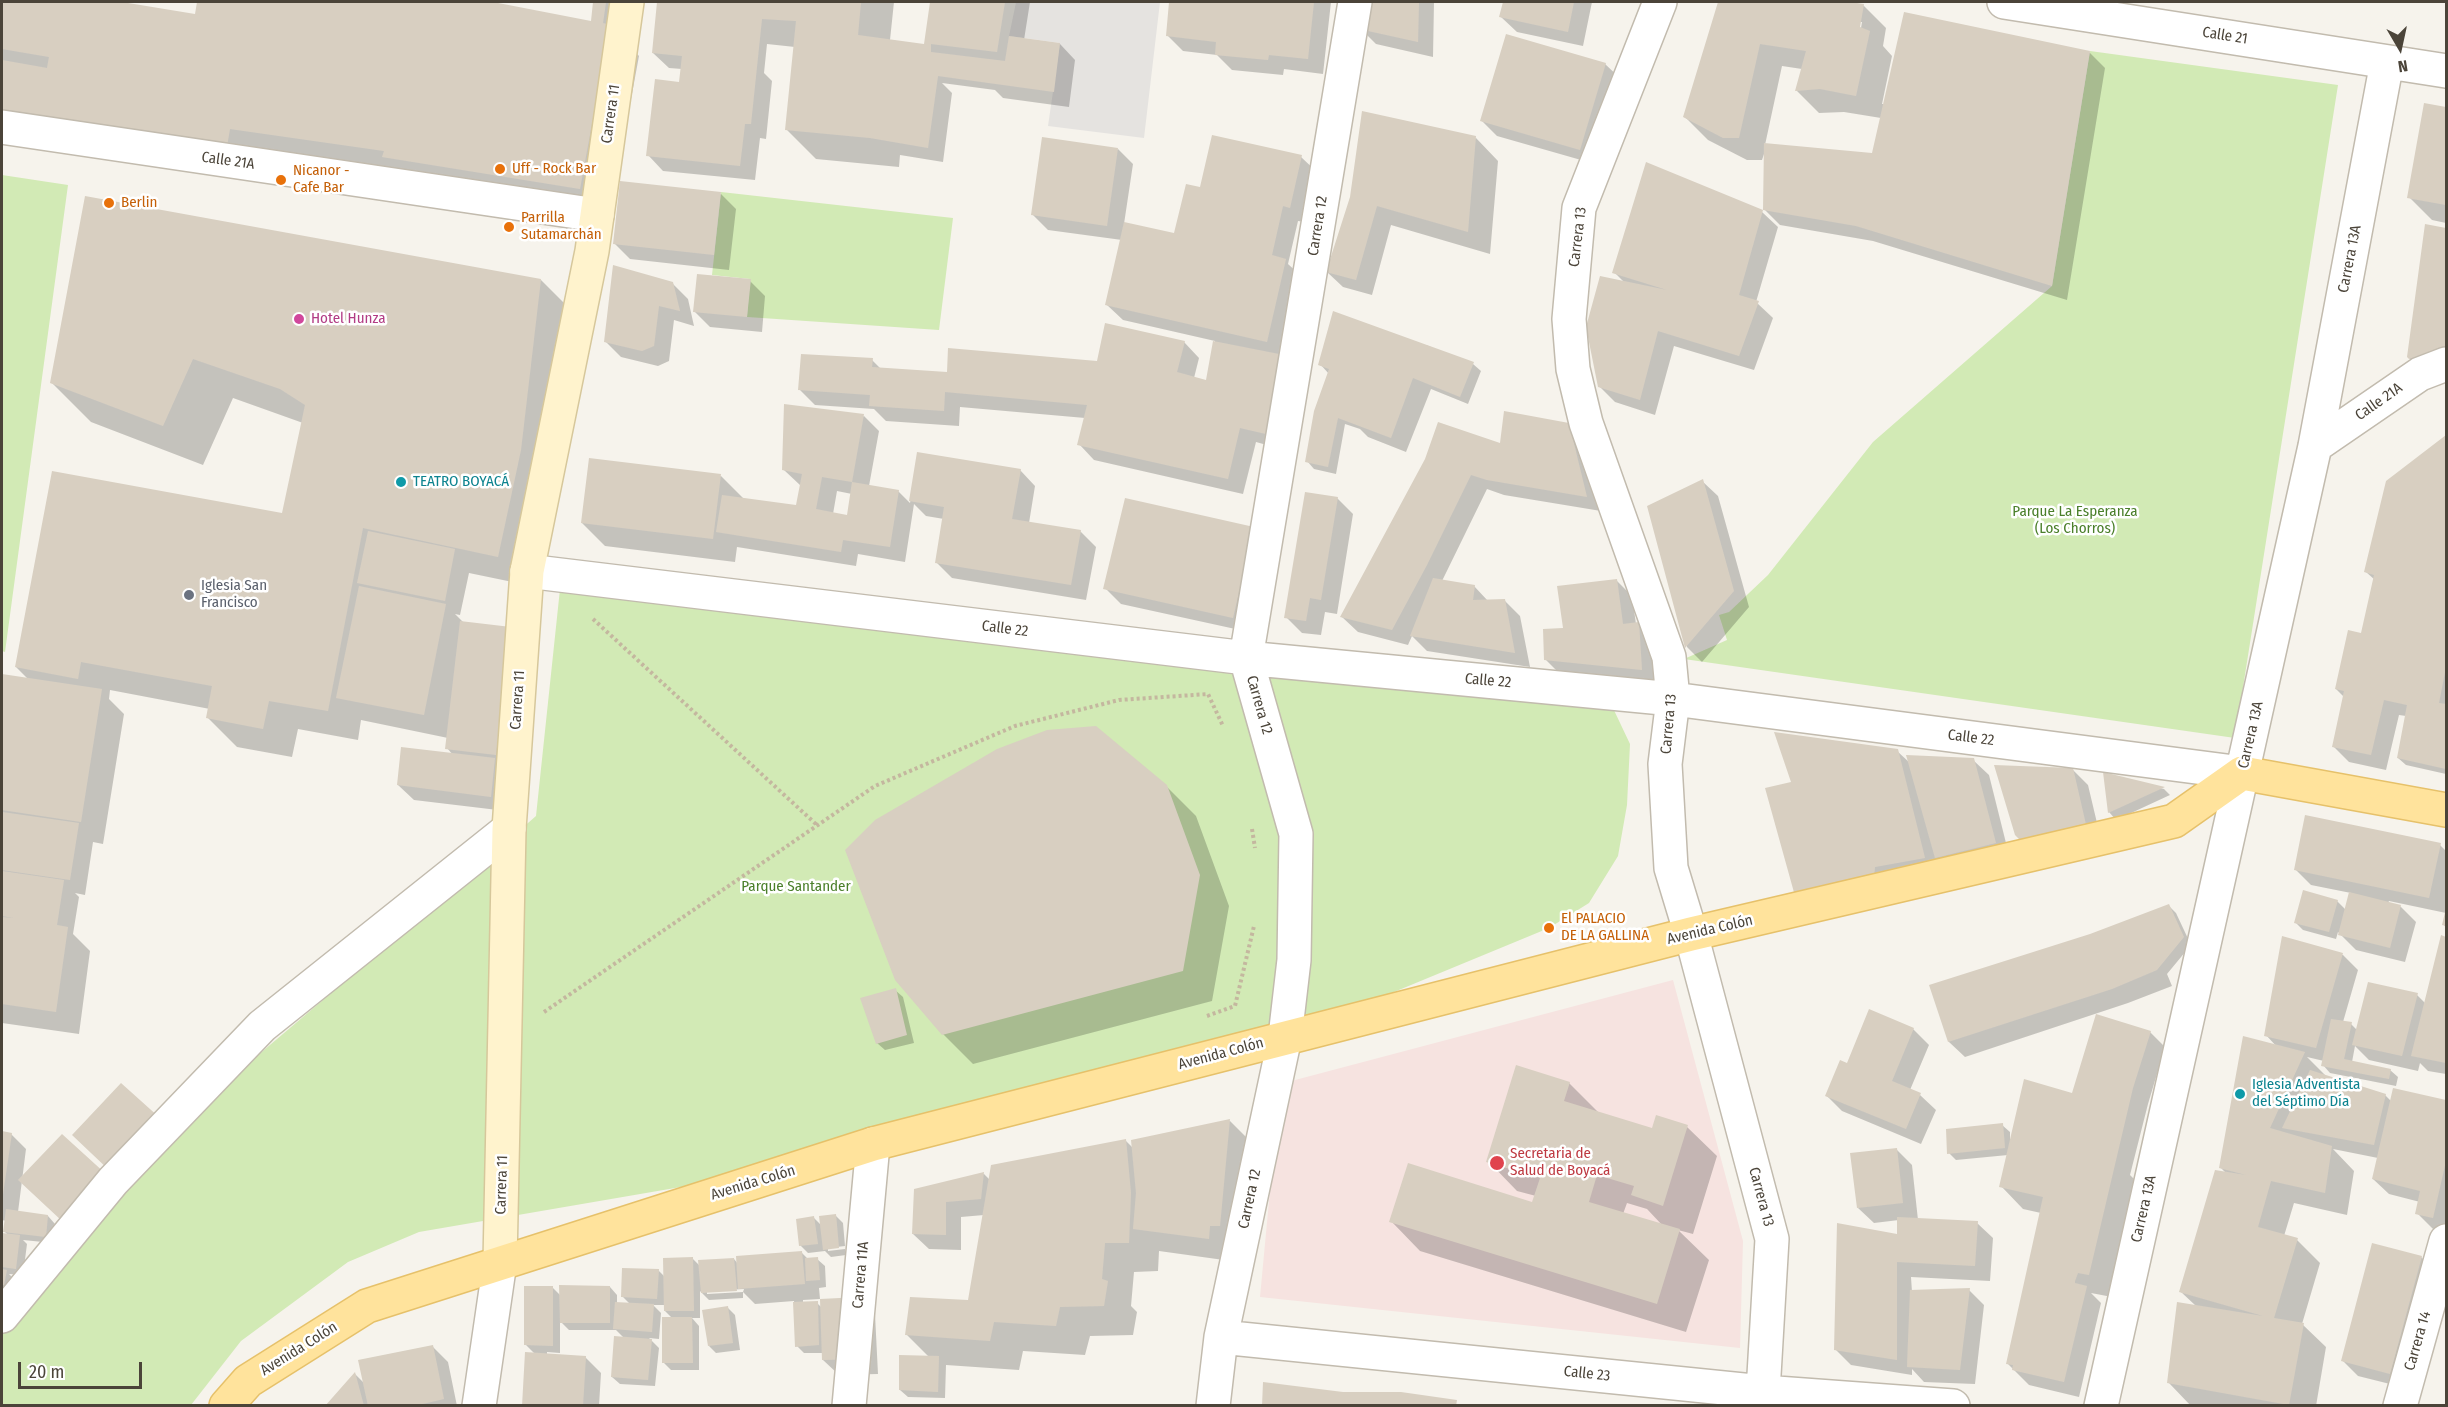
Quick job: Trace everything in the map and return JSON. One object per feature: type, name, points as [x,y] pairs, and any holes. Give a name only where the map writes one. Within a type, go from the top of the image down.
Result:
[{"type":"main road","name":"Carrera 11","points":[[500,1262],[510,829],[527,571],[597,215],[627,2]]},
{"type":"main road","name":"Calle 22","points":[[2242,773],[2446,810]]},
{"type":"main road","name":"Avenida Colón","points":[[226,1406],[248,1382],[367,1306],[873,1144],[1691,933],[2174,821],[2242,773]]},
{"type":"street","name":"Carrera 12","points":[[1212,1406],[1221,1337],[1285,1037],[1294,960],[1296,834],[1246,658],[1355,2]]},
{"type":"street","name":"Carrera 13","points":[[1660,2],[1579,208],[1569,319],[1573,369],[1586,423],[1669,657],[1673,699],[1665,764],[1671,868],[1691,933],[1772,1239],[1763,1392]]},
{"type":"street","name":"Calle 21","points":[[2004,2],[2446,71]]},
{"type":"street","name":"Carrera 13A","points":[[2101,1406],[2315,446],[2387,62]]},
{"type":"street","name":"Calle 21A","points":[[2,127],[597,215]]},
{"type":"street","name":"Calle 21A","points":[[2315,446],[2420,374],[2446,364]]},
{"type":"street","name":"Calle 22","points":[[527,571],[1246,658],[1673,699],[2242,773]]},
{"type":"street","points":[[2,1316],[113,1181],[262,1026],[510,829]]},
{"type":"street","name":"Carrera 11A","points":[[849,1406],[873,1144]]},
{"type":"street","name":"Carrera 14","points":[[2400,1406],[2446,1242]]},
{"type":"street","name":"Carrera 11","points":[[479,1406],[500,1262]]},
{"type":"street","name":"Calle 23","points":[[1221,1337],[1763,1392],[1953,1406]]},
{"type":"path","points":[[585,612],[818,826]]},
{"type":"path","points":[[506,1037],[875,786],[1015,726],[1119,700],[1208,694],[1224,729]]},
{"type":"path","points":[[1251,823],[1257,856]]},
{"type":"path","points":[[1203,1017],[1235,1006],[1254,924]]},
{"type":"shaded area","points":[[1016,2],[1160,2],[1144,138],[1048,126],[1060,43],[1009,36]]},
{"type":"shaded area","name":"Secretaria de Salud de Boyacá","points":[[1673,980],[1743,1241],[1740,1348],[1260,1297],[1280,1084]]},
{"type":"green space","name":"Parque La Esperanza (Los Chorros)","points":[[2090,51],[2338,85],[2235,738],[1684,659],[1727,640],[1719,615],[1729,612],[1768,575],[1873,442],[2052,286]]},
{"type":"green space","points":[[2,175],[68,185],[5,652],[2,651]]},
{"type":"green space","points":[[721,192],[953,218],[939,330],[747,317],[750,279],[712,275]]},
{"type":"green space","name":"Parque Santander","points":[[560,589],[1612,706],[1630,744],[1627,805],[1618,856],[1589,903],[1549,928],[1285,1037],[809,1165],[419,1232],[348,1262],[241,1341],[191,1405],[2,1406],[2,1332],[211,1095],[536,816]]},
{"type":"building","points":[[2,2],[122,2],[195,14],[197,2],[493,2],[591,21],[593,2],[606,2],[603,23],[610,25],[580,189],[382,157],[384,151],[230,129],[226,152],[2,116],[2,60],[47,68],[49,57],[2,49]]},
{"type":"building","points":[[657,2],[861,2],[858,35],[924,44],[930,2],[1005,2],[997,52],[931,44],[931,52],[1005,61],[1009,36],[1060,43],[1054,92],[938,76],[928,148],[870,138],[785,130],[796,21],[762,19],[751,124],[745,124],[740,166],[646,156],[655,79],[679,82],[682,56],[652,53]]},
{"type":"building","points":[[1169,2],[1314,2],[1308,59],[1269,55],[1268,60],[1215,55],[1216,42],[1166,36]]},
{"type":"building","points":[[1366,2],[1419,2],[1418,42],[1359,29]]},
{"type":"building","points":[[1503,2],[1574,2],[1568,32],[1499,17]]},
{"type":"building","points":[[1718,2],[1850,2],[1864,4],[1860,27],[1870,31],[1856,96],[1820,89],[1795,91],[1806,51],[1760,44],[1739,138],[1723,138],[1683,117]]},
{"type":"building","points":[[1904,12],[2090,51],[2052,286],[1856,226],[1763,210],[1764,143],[1872,153]]},
{"type":"building","points":[[1506,34],[1606,63],[1580,150],[1480,121]]},
{"type":"building","points":[[2424,103],[2446,107],[2446,205],[2407,198]]},
{"type":"building","points":[[1362,111],[1476,136],[1468,232],[1377,206],[1356,280],[1326,272],[1350,197]]},
{"type":"building","points":[[1212,135],[1302,155],[1290,208],[1283,206],[1272,255],[1286,259],[1267,342],[1105,305],[1124,222],[1174,233],[1186,184],[1200,187]]},
{"type":"building","points":[[1042,137],[1118,148],[1107,226],[1031,215]]},
{"type":"building","points":[[1646,162],[1763,210],[1739,295],[1759,301],[1739,356],[1658,331],[1640,400],[1598,387],[1586,327],[1600,276],[1667,290],[1612,273]]},
{"type":"building","points":[[620,181],[721,192],[714,255],[613,244]]},
{"type":"building","points":[[85,196],[541,279],[521,450],[498,557],[363,528],[328,711],[269,701],[263,729],[206,718],[212,686],[81,662],[78,679],[15,667],[52,471],[282,513],[305,405],[280,389],[193,359],[163,426],[50,383]]},
{"type":"building","points":[[2425,224],[2446,228],[2446,347],[2409,359],[2407,357]]},
{"type":"building","points":[[613,265],[673,282],[680,311],[659,306],[654,346],[642,351],[604,342]]},
{"type":"building","points":[[697,274],[751,279],[747,317],[693,312]]},
{"type":"building","points":[[1333,311],[1474,362],[1460,397],[1413,378],[1391,438],[1338,418],[1328,467],[1305,462],[1314,411],[1329,369],[1318,365]]},
{"type":"building","points":[[1105,323],[1185,341],[1177,372],[1206,380],[1213,341],[1284,355],[1266,434],[1240,428],[1228,479],[1077,445],[1087,405],[945,392],[944,411],[869,406],[870,395],[798,390],[801,354],[873,358],[872,367],[947,372],[948,348],[1097,361]]},
{"type":"building","points":[[784,404],[864,414],[852,482],[899,490],[890,547],[843,540],[841,552],[716,532],[722,495],[796,505],[802,474],[782,470]],"holes":[[[822,477],[852,482],[847,515],[816,509]]]},
{"type":"building","points":[[1504,411],[1569,423],[1587,497],[1487,480],[1471,475],[1392,630],[1340,617],[1425,459],[1438,422],[1500,443]]},
{"type":"building","points":[[2446,435],[2446,667],[2439,703],[2446,704],[2446,769],[2397,758],[2407,705],[2384,700],[2371,755],[2332,747],[2344,691],[2335,689],[2348,630],[2361,633],[2374,575],[2364,572],[2386,481]]},
{"type":"building","points":[[917,452],[1021,469],[1012,519],[1081,530],[1071,585],[935,563],[944,507],[909,501]]},
{"type":"building","points":[[589,458],[721,474],[713,539],[581,523]]},
{"type":"building","points":[[1703,479],[1734,591],[1685,648],[1647,506]]},
{"type":"building","points":[[1305,492],[1338,497],[1321,600],[1310,598],[1306,621],[1284,618]]},
{"type":"building","points":[[1125,498],[1254,527],[1233,618],[1103,589]]},
{"type":"building","points":[[368,531],[455,549],[445,601],[357,583]]},
{"type":"building","points":[[1433,578],[1475,585],[1473,600],[1505,599],[1515,653],[1410,636]]},
{"type":"building","points":[[1617,579],[1623,624],[1639,622],[1642,670],[1544,660],[1543,629],[1563,628],[1557,586]]},
{"type":"building","points":[[359,586],[446,604],[424,715],[336,698]]},
{"type":"building","points":[[460,621],[511,627],[496,755],[445,749]]},
{"type":"building","points":[[2,674],[102,689],[81,822],[2,810]]},
{"type":"building","points":[[1096,726],[1167,785],[1200,875],[1183,971],[942,1035],[895,980],[845,850],[875,820],[997,749],[1047,730]]},
{"type":"building","points":[[1774,732],[1898,749],[1925,858],[1875,867],[1874,877],[1795,896],[1765,788],[1791,782]]},
{"type":"building","points":[[401,747],[495,758],[491,797],[397,785]]},
{"type":"building","points":[[1906,755],[1974,758],[1996,843],[1935,858]]},
{"type":"building","points":[[1994,765],[2073,768],[2087,829],[2024,844],[2015,835]]},
{"type":"building","points":[[2103,772],[2165,787],[2108,813]]},
{"type":"building","points":[[2,812],[79,823],[70,880],[2,870]]},
{"type":"building","points":[[2305,815],[2441,843],[2429,898],[2294,870]]},
{"type":"building","points":[[2,871],[64,880],[57,925],[68,927],[56,1012],[2,1004],[2,917],[14,918],[2,916]]},
{"type":"building","points":[[2303,890],[2338,900],[2329,932],[2294,923]]},
{"type":"building","points":[[2349,892],[2401,905],[2390,948],[2338,935]]},
{"type":"building","points":[[2169,904],[2184,937],[2157,970],[2112,989],[1948,1042],[1929,985],[2090,934]]},
{"type":"building","points":[[2446,908],[2446,926],[2442,925]]},
{"type":"building","points":[[2441,935],[2446,937],[2446,1063],[2411,1056]]},
{"type":"building","points":[[2282,936],[2343,953],[2316,1048],[2264,1036]]},
{"type":"building","points":[[2368,982],[2418,993],[2402,1056],[2352,1045]]},
{"type":"building","points":[[896,988],[907,1035],[876,1044],[860,998]]},
{"type":"building","points":[[1869,1009],[1914,1028],[1892,1081],[1921,1093],[1906,1129],[1825,1096],[1840,1060],[1847,1063]]},
{"type":"building","points":[[2096,1014],[2151,1031],[2133,1088],[2089,1275],[2078,1273],[2075,1281],[2075,1283],[2087,1286],[2064,1382],[2012,1370],[2013,1365],[2006,1364],[2043,1197],[1999,1187],[2024,1079],[2072,1093]]},
{"type":"building","points":[[2331,1019],[2352,1022],[2344,1059],[2391,1069],[2389,1079],[2321,1066]]},
{"type":"building","points":[[2243,1036],[2305,1052],[2270,1128],[2332,1146],[2325,1193],[2271,1181],[2258,1227],[2298,1238],[2274,1318],[2304,1323],[2289,1405],[2167,1383],[2177,1302],[2263,1316],[2179,1292],[2215,1170],[2246,1175],[2219,1168]]},
{"type":"building","points":[[1516,1065],[1570,1082],[1564,1101],[1652,1128],[1656,1115],[1688,1125],[1663,1206],[1631,1195],[1634,1186],[1597,1175],[1589,1202],[1680,1229],[1657,1304],[1389,1222],[1408,1163],[1532,1202],[1540,1178],[1486,1162]]},
{"type":"building","points":[[2310,1070],[2386,1094],[2374,1145],[2282,1128]]},
{"type":"building","points":[[121,1083],[160,1118],[110,1171],[72,1135]]},
{"type":"building","points":[[2393,1088],[2446,1100],[2446,1161],[2433,1218],[2415,1214],[2420,1191],[2372,1179]]},
{"type":"building","points":[[1230,1119],[1220,1226],[1210,1226],[1209,1239],[1133,1229],[1136,1193],[1131,1140]]},
{"type":"building","points":[[2003,1123],[2005,1148],[1947,1154],[1946,1129]]},
{"type":"building","points":[[2,1131],[12,1133],[3,1194],[2,1194]]},
{"type":"building","points":[[62,1134],[106,1174],[62,1221],[18,1180]]},
{"type":"building","points":[[1126,1139],[1131,1193],[1129,1243],[1105,1243],[1102,1279],[1108,1281],[1104,1306],[1060,1307],[1056,1326],[994,1322],[990,1341],[905,1335],[910,1297],[968,1300],[991,1165]]},
{"type":"building","points":[[1897,1148],[1903,1203],[1857,1208],[1850,1153]]},
{"type":"building","points":[[984,1172],[981,1199],[946,1202],[946,1235],[912,1234],[914,1189]]},
{"type":"building","points":[[6,1209],[48,1215],[46,1237],[3,1232]]},
{"type":"building","points":[[836,1214],[839,1248],[823,1250],[819,1216]]},
{"type":"building","points":[[814,1216],[818,1244],[799,1246],[796,1219]]},
{"type":"building","points":[[1897,1217],[1978,1221],[1975,1266],[1897,1262],[1897,1360],[1834,1350],[1837,1223],[1897,1234]]},
{"type":"building","points":[[2,1233],[20,1235],[16,1269],[2,1267]]},
{"type":"building","points":[[2372,1243],[2422,1256],[2390,1374],[2341,1361]]},
{"type":"building","points":[[802,1251],[805,1284],[738,1289],[736,1256]]},
{"type":"building","points":[[693,1257],[694,1311],[664,1311],[663,1258]]},
{"type":"building","points":[[818,1257],[820,1280],[806,1281],[805,1258]]},
{"type":"building","points":[[734,1258],[737,1291],[701,1293],[698,1260]]},
{"type":"building","points":[[622,1268],[659,1269],[657,1299],[621,1297]]},
{"type":"building","points":[[2,1269],[7,1270],[4,1285],[2,1285]]},
{"type":"building","points":[[559,1285],[610,1286],[610,1323],[560,1323]]},
{"type":"building","points":[[524,1286],[553,1286],[553,1346],[524,1345]]},
{"type":"building","points":[[1970,1288],[1960,1370],[1907,1367],[1910,1290]]},
{"type":"building","points":[[860,1297],[863,1359],[822,1360],[820,1299]]},
{"type":"building","points":[[818,1301],[819,1345],[795,1347],[793,1302]]},
{"type":"building","points":[[615,1302],[654,1304],[652,1332],[613,1329]]},
{"type":"building","points":[[728,1306],[733,1343],[708,1346],[702,1310]]},
{"type":"building","points":[[662,1317],[692,1317],[693,1363],[662,1363]]},
{"type":"building","points":[[614,1336],[652,1339],[648,1380],[611,1377]]},
{"type":"building","points":[[433,1345],[444,1399],[414,1406],[368,1406],[358,1360]]},
{"type":"building","points":[[525,1352],[586,1356],[583,1406],[522,1406]]},
{"type":"building","points":[[899,1355],[939,1356],[938,1392],[899,1390]]},
{"type":"building","points":[[355,1372],[364,1406],[325,1406]]},
{"type":"building","points":[[1263,1382],[1343,1392],[1401,1392],[1457,1400],[1456,1406],[1262,1406]]},
{"type":"place","name":"Uff - Rock Bar","points":[[500,169]]},
{"type":"place","name":"Nicanor - Cafe Bar","points":[[281,180]]},
{"type":"place","name":"Berlin","points":[[109,203]]},
{"type":"place","name":"Parrilla Sutamarchán","points":[[509,227]]},
{"type":"place","name":"Hotel Hunza","points":[[299,319]]},
{"type":"place","name":"TEATRO BOYACÁ","points":[[401,482]]},
{"type":"place","name":"Iglesia San Francisco","points":[[189,595]]},
{"type":"place","name":"El PALACIO DE LA GALLINA","points":[[1549,928]]},
{"type":"place","name":"Iglesia Adventista del Séptimo Día","points":[[2240,1094]]},
{"type":"place","name":"Secretaria de Salud de Boyacá","points":[[1497,1163]]}]
